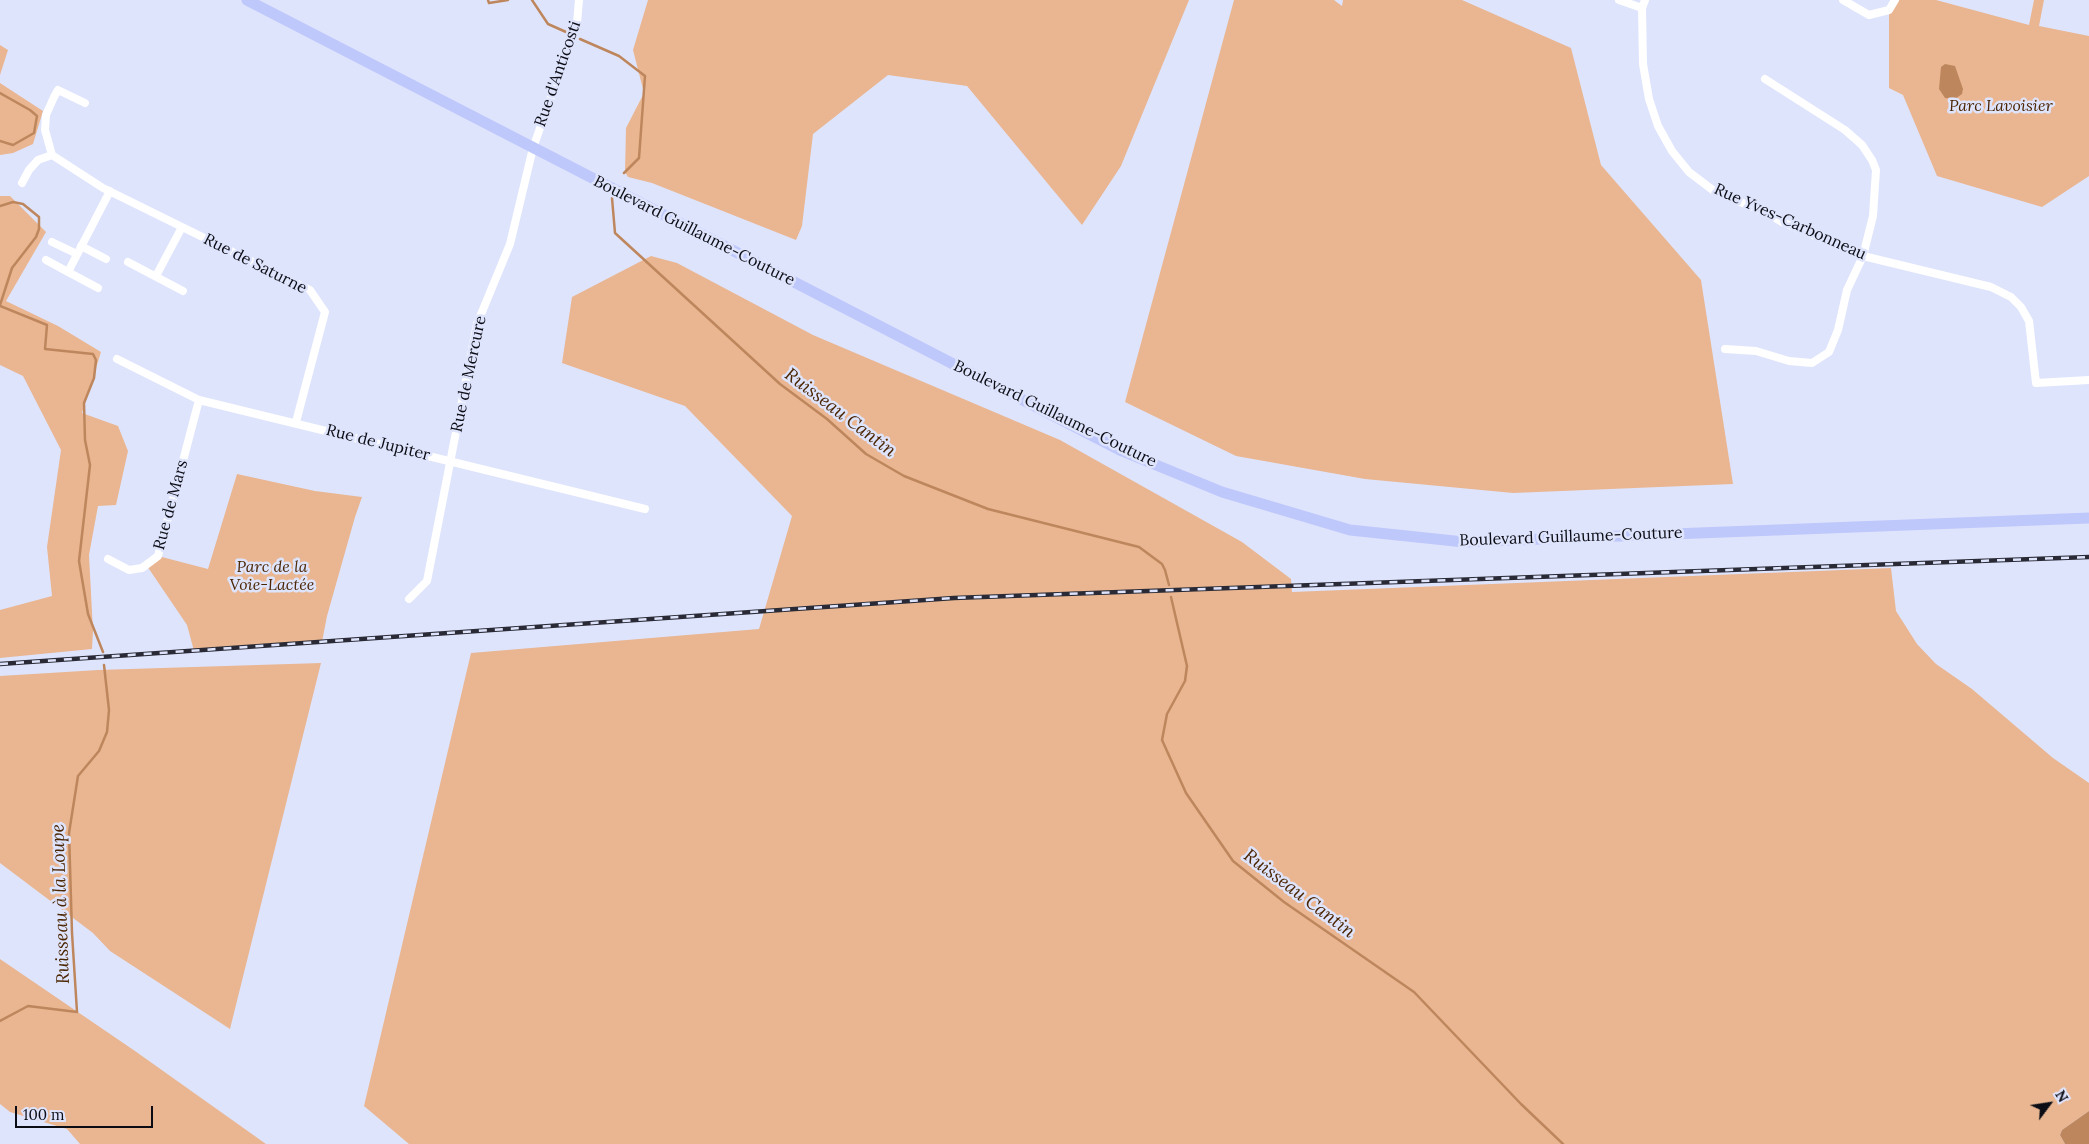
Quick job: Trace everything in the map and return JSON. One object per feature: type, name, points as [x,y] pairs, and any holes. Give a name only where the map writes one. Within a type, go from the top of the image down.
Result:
[{"type":"main road","name":"Boulevard Guillaume-Couture","points":[[247,0],[1122,451],[1222,492],[1350,530],[1464,542],[2089,518]]},
{"type":"street","name":"Rue d'Anticosti","points":[[533,148],[577,23],[579,0]]},
{"type":"street","points":[[1619,0],[1642,8]]},
{"type":"street","name":"Rue Yves-Carbonneau","points":[[1645,0],[1642,8],[1643,64],[1649,99],[1658,126],[1672,151],[1689,172],[1714,191],[1863,256],[1991,287],[2011,297],[2021,307],[2030,321],[2036,383],[2089,380]]},
{"type":"street","points":[[1843,0],[1869,15],[1889,10],[1895,0]]},
{"type":"street","points":[[1725,349],[1756,352],[1789,361],[1812,363],[1830,352],[1838,330],[1847,290],[1863,256],[1873,216],[1876,170],[1862,145],[1844,130],[1765,79]]},
{"type":"street","points":[[22,183],[29,170],[38,160],[52,155],[45,130],[46,115],[58,90],[85,103]]},
{"type":"street","name":"Rue de Mercure","points":[[409,599],[427,581],[477,324],[510,244],[533,148]]},
{"type":"street","name":"Rue de Saturne","points":[[52,155],[106,190],[310,290],[325,312],[296,422]]},
{"type":"street","points":[[68,272],[106,190]]},
{"type":"street","points":[[156,276],[182,227]]},
{"type":"street","points":[[52,242],[77,254]]},
{"type":"street","points":[[81,246],[106,259]]},
{"type":"street","points":[[46,260],[98,288]]},
{"type":"street","points":[[128,262],[183,291]]},
{"type":"street","name":"Rue de Jupiter","points":[[117,359],[199,400],[645,508]]},
{"type":"street","name":"Rue de Mars","points":[[108,559],[129,570],[142,568],[158,556],[199,400]]},
{"type":"green space","points":[[648,0],[1189,0],[1121,166],[1082,225],[967,86],[888,75],[813,134],[802,226],[796,240],[652,183],[628,177],[625,172],[626,128],[644,93],[633,50]]},
{"type":"green space","points":[[1234,0],[1334,0],[1342,6],[1343,0],[1462,0],[1571,48],[1601,165],[1701,280],[1733,484],[1513,493],[1365,479],[1236,456],[1125,402]]},
{"type":"green space","name":"Parc Lavoisier","points":[[1895,0],[1936,0],[2029,25],[2034,0],[2044,0],[2039,26],[2089,36],[2089,176],[2042,207],[1937,176],[1903,95],[1889,88],[1889,10]]},
{"type":"green space","points":[[0,45],[8,50],[0,75]]},
{"type":"green space","points":[[0,83],[43,111],[33,144],[13,153],[0,155]]},
{"type":"green space","points":[[0,196],[10,196],[46,232],[6,301],[58,326],[101,352],[82,413],[118,426],[128,451],[116,505],[98,506],[89,555],[93,631],[92,649],[0,658],[0,610],[52,596],[47,547],[61,450],[23,376],[0,365]]},
{"type":"green space","points":[[651,256],[677,263],[813,335],[1060,440],[1242,542],[1291,579],[1292,592],[1891,568],[1896,611],[1917,644],[1936,664],[1972,689],[2053,758],[2089,783],[2089,1111],[2062,1130],[2060,1135],[2065,1144],[409,1144],[364,1106],[471,653],[759,629],[792,516],[685,406],[562,363],[572,297]]},
{"type":"green space","name":"Parc de la Voie-Lactée","points":[[237,474],[315,491],[362,497],[327,616],[322,642],[194,651],[187,625],[147,566],[158,556],[208,569]]},
{"type":"green space","points":[[321,663],[230,1029],[110,951],[93,933],[0,863],[0,676],[98,670]]},
{"type":"green space","points":[[0,959],[135,1051],[266,1144],[80,1144],[67,1129],[10,1112],[0,1104]]},
{"type":"shaded area","points":[[1945,64],[1955,66],[1963,89],[1962,94],[1955,99],[1945,98],[1939,89],[1941,67]]},
{"type":"shaded area","points":[[2089,1111],[2089,1144],[2065,1144],[2060,1135],[2062,1130]]},
{"type":"waterway","name":"Ruisseau Cantin","points":[[488,0],[489,3],[508,0]]},
{"type":"waterway","name":"Ruisseau Cantin","points":[[532,0],[548,24],[566,32]]},
{"type":"waterway","name":"Ruisseau Cantin","points":[[580,39],[619,56],[645,76],[639,158],[624,173]]},
{"type":"waterway","name":"Ruisseau à la Loupe","points":[[0,93],[37,116],[34,133],[13,145],[0,141]]},
{"type":"waterway","name":"Ruisseau Cantin","points":[[612,198],[615,233],[780,384],[827,419],[866,454],[904,476],[988,509],[1139,547],[1162,564],[1169,585]]},
{"type":"waterway","name":"Ruisseau à la Loupe","points":[[0,206],[13,202],[23,204],[39,217],[39,229],[36,237],[12,268],[0,305]]},
{"type":"waterway","name":"Ruisseau à la Loupe","points":[[0,306],[47,325],[45,349],[93,354],[96,360],[94,378],[84,403],[85,440],[90,465],[79,561],[88,614],[103,652]]},
{"type":"waterway","name":"Ruisseau Cantin","points":[[1171,597],[1187,666],[1185,681],[1167,714],[1162,740],[1186,793],[1233,861],[1284,902],[1414,992],[1521,1104],[1563,1144]]},
{"type":"waterway","name":"Ruisseau à la Loupe","points":[[0,1021],[28,1006],[77,1012],[69,833],[78,776],[99,751],[107,732],[109,710],[104,665]]},
{"type":"railway","points":[[0,664],[954,598],[2089,557]]}]
